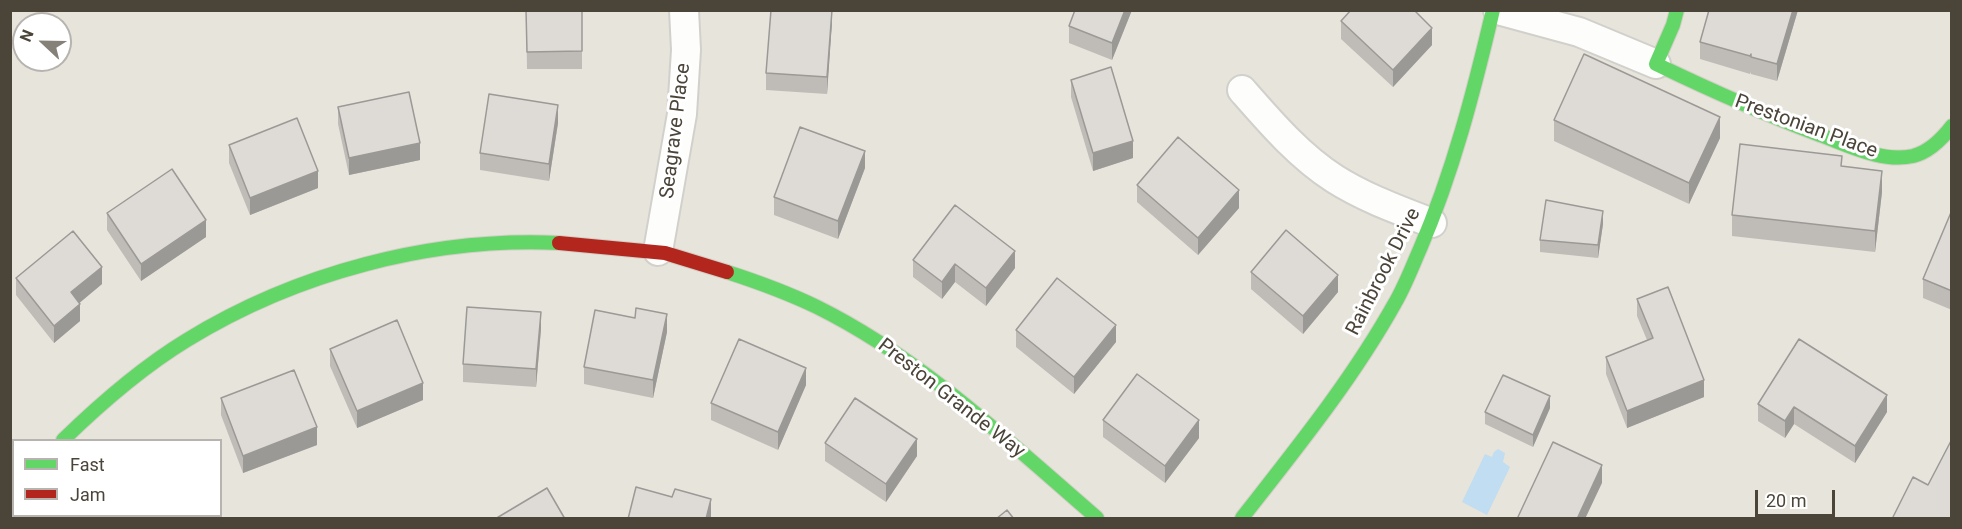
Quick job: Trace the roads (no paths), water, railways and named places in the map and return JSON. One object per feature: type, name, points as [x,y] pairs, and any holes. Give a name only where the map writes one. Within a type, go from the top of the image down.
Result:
[{"type":"street","name":"Seagrave Place","points":[[658,251],[682,114],[686,50],[684,10]]},
{"type":"street","name":"Prestonian Place","points":[[1496,10],[1579,32],[1765,114],[1866,152],[1888,156],[1911,156],[1944,137],[1952,126]]},
{"type":"street","name":"Rainbrook Drive","points":[[1242,519],[1318,422],[1359,364],[1396,301],[1432,223],[1455,158],[1496,10]]},
{"type":"street","points":[[1656,64],[1677,10]]},
{"type":"street","points":[[1242,90],[1291,143],[1333,178],[1364,196],[1432,223]]},
{"type":"street","name":"Preston Grande Way","points":[[65,439],[95,408],[143,370],[206,329],[270,298],[329,276],[447,247],[513,242],[574,243],[658,251],[787,292],[826,311],[874,338],[911,363],[1097,519]]},
{"type":"water","points":[[1498,449],[1505,453],[1503,462],[1510,467],[1487,515],[1462,502],[1485,454],[1492,457]]}]
